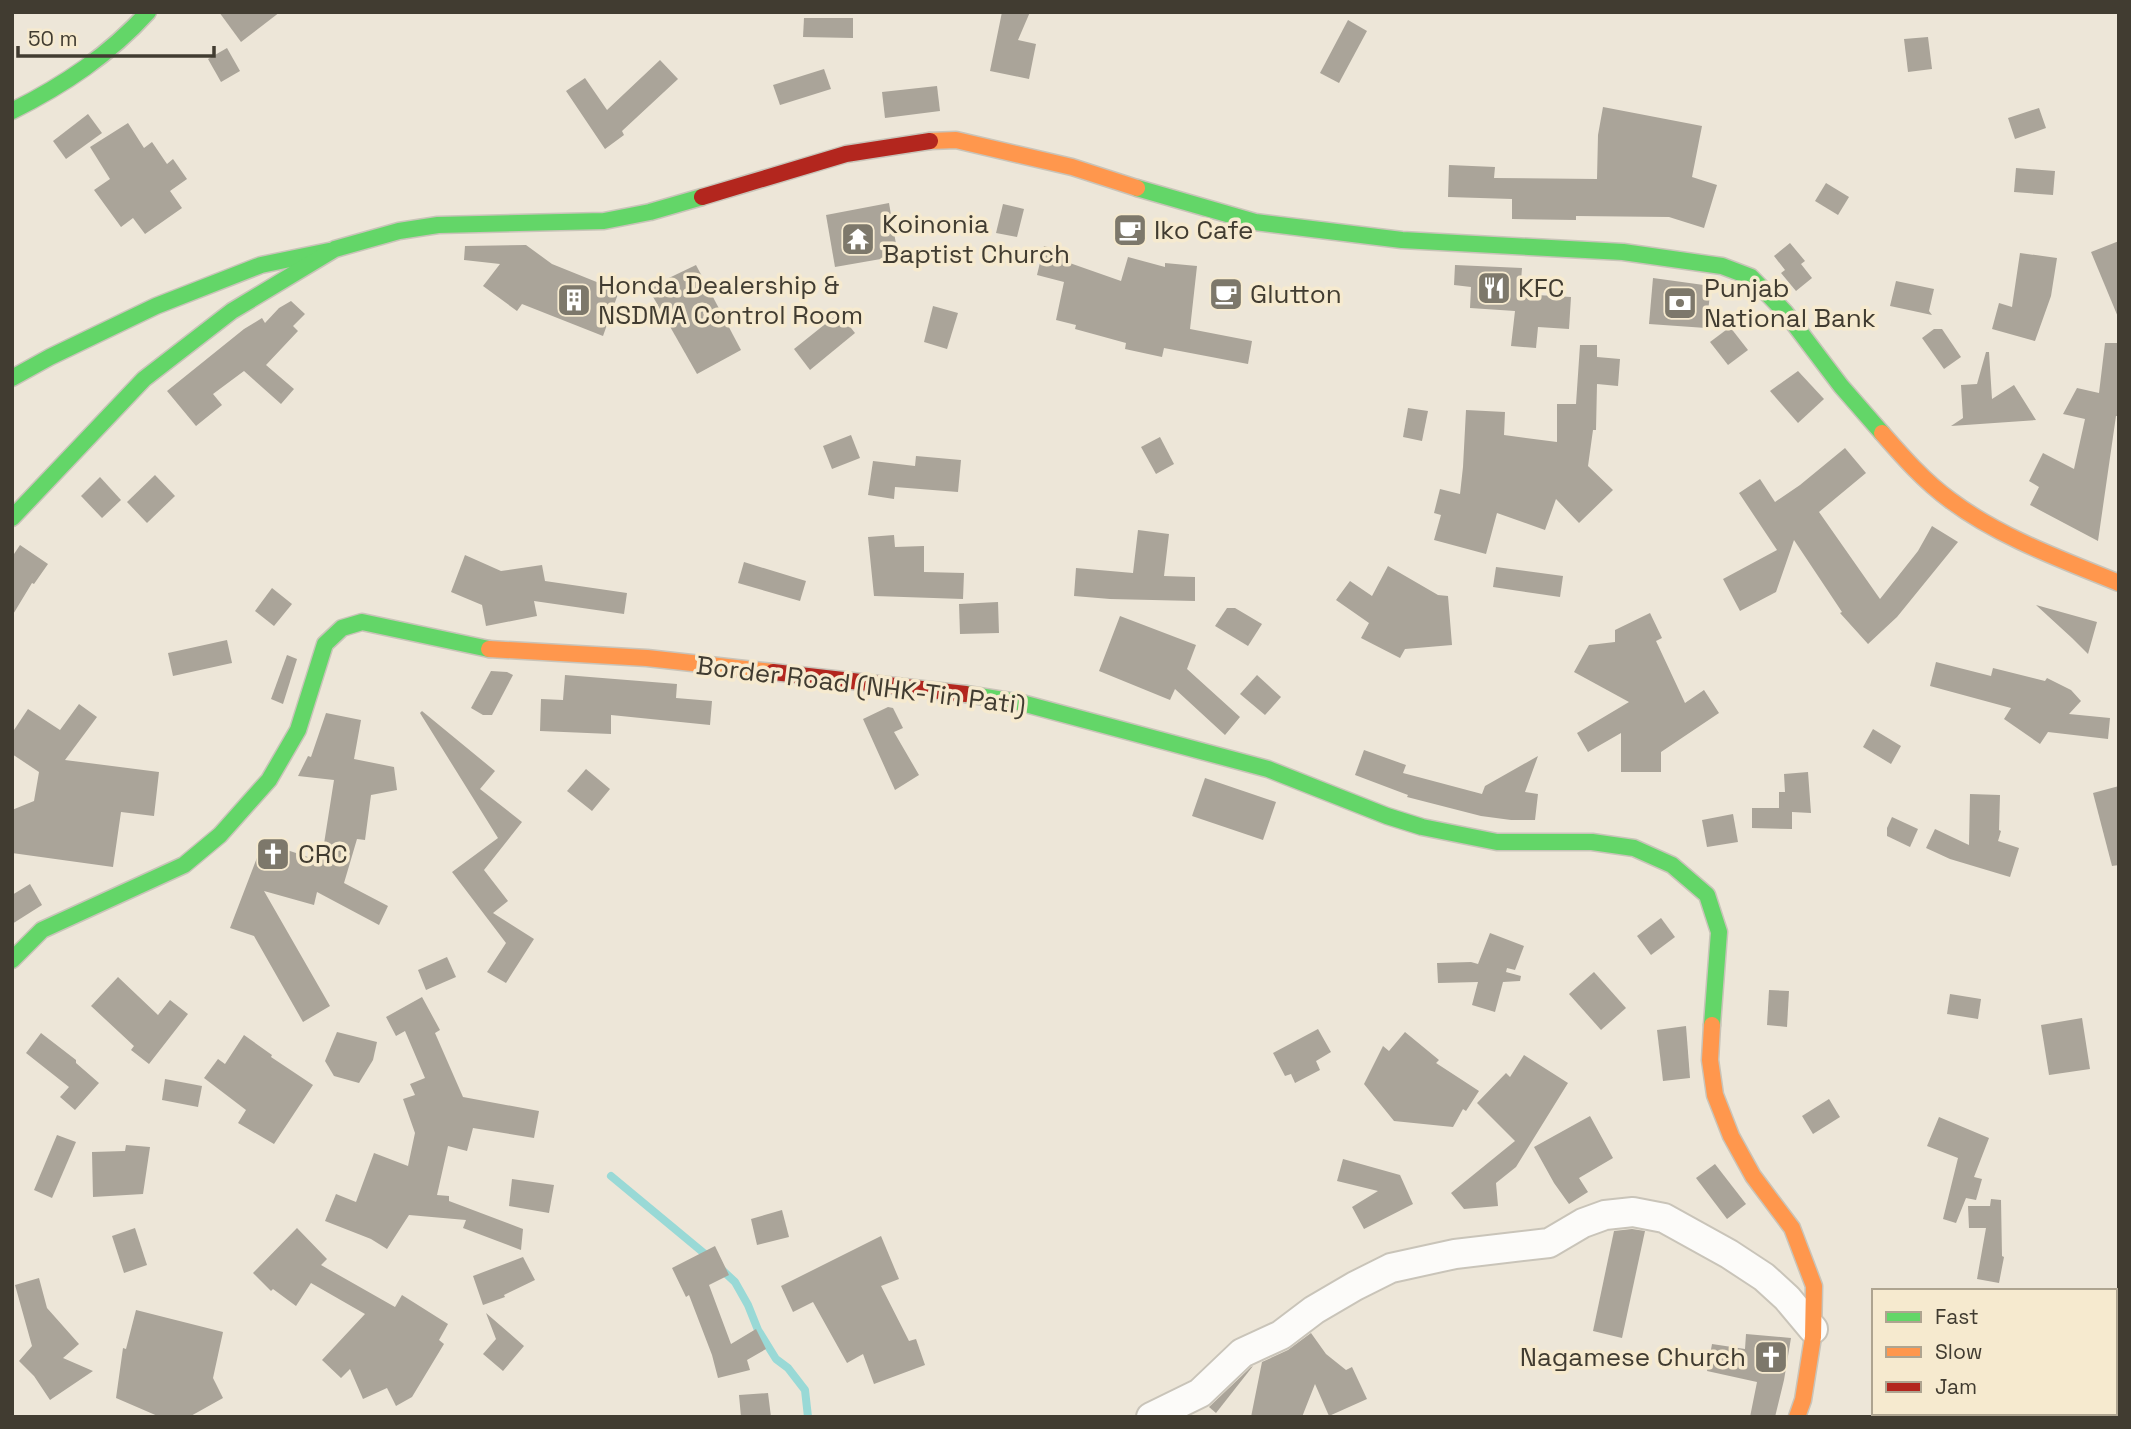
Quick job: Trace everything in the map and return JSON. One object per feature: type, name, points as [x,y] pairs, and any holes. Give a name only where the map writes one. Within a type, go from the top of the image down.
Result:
[{"type":"main road","points":[[12,111],[95,64],[148,12]]},
{"type":"main road","points":[[12,378],[168,301],[261,265],[335,250],[399,231],[438,225],[604,221],[650,212],[846,154],[920,141],[956,140],[1072,167],[1172,200],[1255,222],[1402,240],[1623,251],[1722,265],[1751,277],[1785,312],[1841,386],[1912,468],[1951,501],[2050,555],[2119,583]]},
{"type":"main road","points":[[12,518],[144,379],[232,311],[335,250]]},
{"type":"main road","name":"Border Road (NHK-Tin Pati)","points":[[12,960],[42,930],[184,865],[220,835],[269,780],[298,730],[325,644],[342,628],[362,622],[488,649],[647,658],[1018,702],[1268,769],[1422,827],[1497,842],[1592,842],[1634,848],[1672,865],[1707,895],[1718,932],[1710,1060],[1715,1095],[1731,1136],[1753,1176],[1792,1228],[1814,1286],[1813,1329],[1803,1400],[1797,1417]]},
{"type":"street","points":[[1151,1417],[1200,1393],[1242,1353],[1280,1335],[1314,1310],[1391,1268],[1455,1254],[1549,1242],[1583,1223],[1605,1215],[1633,1212],[1664,1218],[1764,1277],[1787,1298],[1813,1329]]},
{"type":"building","points":[[219,12],[280,12],[241,42]]},
{"type":"building","points":[[1002,12],[1030,12],[1018,40],[1036,44],[1029,79],[990,71]]},
{"type":"building","points":[[804,18],[853,18],[853,38],[803,37]]},
{"type":"building","points":[[1348,20],[1367,31],[1339,83],[1320,73]]},
{"type":"building","points":[[1928,37],[1932,69],[1908,72],[1904,39]]},
{"type":"building","points":[[227,48],[240,71],[221,82],[208,59]]},
{"type":"building","points":[[660,60],[678,79],[622,131],[624,135],[605,149],[566,91],[585,78],[607,110]]},
{"type":"building","points":[[824,69],[831,89],[780,105],[773,85]]},
{"type":"building","points":[[937,86],[940,111],[885,118],[882,92]]},
{"type":"building","points":[[1603,107],[1702,126],[1692,177],[1717,185],[1704,228],[1669,217],[1576,216],[1576,220],[1512,219],[1512,199],[1448,197],[1449,165],[1495,167],[1494,178],[1597,179],[1598,135]]},
{"type":"building","points":[[2039,108],[2046,128],[2015,139],[2008,118]]},
{"type":"building","points":[[88,114],[102,133],[66,159],[53,141]]},
{"type":"building","points":[[128,123],[144,148],[152,142],[167,164],[173,159],[187,179],[170,191],[182,208],[145,234],[133,218],[121,227],[94,190],[110,179],[90,147]]},
{"type":"building","points":[[2016,168],[2055,171],[2053,195],[2014,192]]},
{"type":"building","points":[[1826,183],[1849,197],[1838,215],[1815,201]]},
{"type":"building","points":[[889,203],[898,256],[835,267],[826,215]]},
{"type":"building","points":[[1003,204],[1024,209],[1017,237],[996,233]]},
{"type":"building","points":[[2119,241],[2119,317],[2118,317],[2091,252]]},
{"type":"building","points":[[1790,243],[1805,261],[1801,264],[1812,278],[1796,291],[1781,273],[1785,270],[1774,256]]},
{"type":"building","points":[[526,245],[552,264],[619,291],[603,336],[522,304],[517,311],[483,286],[500,264],[464,260],[465,246]]},
{"type":"building","points":[[1044,246],[1066,252],[1064,261],[1121,281],[1128,257],[1165,267],[1165,263],[1197,266],[1190,329],[1252,341],[1248,364],[1164,348],[1162,357],[1125,349],[1126,343],[1075,329],[1076,325],[1056,320],[1064,282],[1037,275]]},
{"type":"building","points":[[2020,253],[2057,258],[2051,296],[2035,341],[1992,329],[1999,303],[2012,307]]},
{"type":"building","points":[[696,265],[741,350],[697,374],[648,288]]},
{"type":"building","points":[[1455,265],[1522,268],[1520,294],[1571,297],[1569,329],[1538,327],[1536,348],[1511,346],[1515,311],[1470,308],[1471,287],[1454,285]]},
{"type":"building","name":"Punjab National Bank","points":[[1653,278],[1711,286],[1706,328],[1649,324]]},
{"type":"building","points":[[1896,281],[1934,289],[1929,311],[1932,315],[1890,306]]},
{"type":"building","points":[[291,301],[305,314],[293,326],[298,331],[266,365],[294,389],[281,404],[244,371],[213,394],[222,405],[196,426],[167,391],[244,329],[262,318],[265,323],[279,308]]},
{"type":"building","points":[[933,306],[958,313],[947,349],[924,342]]},
{"type":"building","points":[[839,313],[855,333],[810,370],[794,349]]},
{"type":"building","points":[[1730,327],[1748,350],[1728,365],[1710,342]]},
{"type":"building","points":[[1934,329],[1942,329],[1961,357],[1944,369],[1922,338]]},
{"type":"building","points":[[2105,343],[2119,343],[2119,416],[2116,416],[2098,541],[2030,505],[2039,487],[2029,481],[2043,453],[2074,469],[2085,419],[2063,414],[2077,388],[2099,393]]},
{"type":"building","points":[[1580,345],[1597,345],[1597,357],[1620,359],[1618,386],[1597,384],[1596,430],[1593,430],[1588,466],[1613,490],[1579,523],[1556,499],[1545,530],[1497,513],[1486,554],[1434,540],[1441,515],[1434,513],[1440,489],[1460,494],[1466,410],[1505,412],[1504,435],[1557,442],[1557,404],[1576,404]]},
{"type":"building","points":[[1986,352],[1989,352],[1992,399],[2014,385],[2036,420],[1951,426],[1963,418],[1961,385],[1977,384]]},
{"type":"building","points":[[1798,371],[1824,399],[1798,423],[1770,391]]},
{"type":"building","points":[[1408,408],[1428,411],[1422,441],[1403,437]]},
{"type":"building","points":[[851,435],[860,458],[832,469],[823,446]]},
{"type":"building","points":[[1160,437],[1174,464],[1156,474],[1141,447]]},
{"type":"building","points":[[1845,448],[1866,473],[1819,512],[1880,599],[1918,551],[1932,526],[1958,542],[1897,617],[1868,644],[1840,613],[1842,612],[1794,540],[1776,592],[1740,611],[1723,579],[1777,550],[1739,493],[1760,479],[1775,502]]},
{"type":"building","points":[[916,456],[961,460],[958,492],[895,487],[894,499],[868,495],[873,461],[915,466]]},
{"type":"building","points":[[155,475],[175,496],[147,523],[127,502]]},
{"type":"building","points":[[100,477],[121,500],[102,518],[81,496]]},
{"type":"building","points":[[1138,530],[1169,534],[1164,576],[1195,577],[1195,601],[1074,596],[1076,568],[1133,573]]},
{"type":"building","points":[[894,535],[895,547],[924,546],[924,572],[964,573],[963,599],[874,596],[868,537]]},
{"type":"building","points":[[20,545],[48,564],[34,584],[32,583],[12,616],[12,557]]},
{"type":"building","points":[[465,555],[501,571],[542,565],[545,581],[627,593],[624,614],[534,601],[537,616],[486,626],[482,605],[451,592]]},
{"type":"building","points":[[744,562],[806,581],[800,601],[738,583]]},
{"type":"building","points":[[1388,566],[1438,595],[1448,596],[1452,645],[1405,649],[1400,658],[1361,638],[1369,623],[1336,600],[1350,581],[1372,596]]},
{"type":"building","points":[[1496,567],[1563,576],[1560,597],[1493,587]]},
{"type":"building","points":[[272,588],[292,604],[274,626],[255,611]]},
{"type":"building","points":[[998,602],[999,633],[960,634],[959,604]]},
{"type":"building","points":[[2036,605],[2097,622],[2088,654],[2072,638]]},
{"type":"building","points":[[1227,608],[1235,608],[1262,624],[1248,646],[1215,626]]},
{"type":"building","points":[[1650,613],[1662,638],[1656,641],[1685,703],[1704,690],[1719,713],[1661,752],[1661,772],[1621,772],[1621,733],[1588,752],[1577,733],[1629,702],[1574,672],[1589,645],[1615,642],[1615,630]]},
{"type":"building","points":[[1120,616],[1196,645],[1187,669],[1240,717],[1225,735],[1175,689],[1170,700],[1099,671]]},
{"type":"building","points":[[227,640],[232,663],[173,676],[168,653]]},
{"type":"building","points":[[287,655],[297,659],[283,704],[271,699]]},
{"type":"building","points":[[1936,662],[1991,676],[1993,668],[2045,681],[2047,678],[2071,690],[2081,701],[2069,714],[2110,718],[2108,739],[2048,732],[2040,744],[2004,719],[2011,708],[1930,686]]},
{"type":"building","points":[[491,671],[513,675],[492,715],[483,715],[471,708]]},
{"type":"building","points":[[565,675],[677,684],[676,698],[712,701],[710,725],[611,715],[611,734],[540,731],[541,699],[563,700]]},
{"type":"building","points":[[1257,675],[1281,697],[1265,715],[1240,694]]},
{"type":"building","points":[[79,704],[97,717],[65,760],[159,772],[154,816],[121,812],[113,867],[12,853],[12,810],[34,801],[39,772],[12,754],[12,733],[28,709],[60,730]]},
{"type":"building","points":[[888,707],[893,708],[903,728],[894,732],[919,775],[895,790],[863,719]]},
{"type":"building","points":[[422,711],[495,771],[480,789],[522,822],[484,870],[508,901],[493,913],[534,939],[506,983],[487,972],[506,943],[452,872],[498,838],[420,713]]},
{"type":"building","points":[[326,713],[361,720],[354,759],[394,767],[397,790],[371,795],[365,840],[357,839],[344,883],[388,906],[379,925],[317,892],[314,905],[264,891],[330,1006],[303,1022],[254,936],[230,928],[263,842],[311,858],[314,847],[323,850],[334,780],[298,776],[308,756],[311,757]]},
{"type":"building","points":[[1873,729],[1901,746],[1891,764],[1863,747]]},
{"type":"building","points":[[1364,750],[1406,765],[1403,773],[1482,794],[1485,786],[1538,756],[1525,792],[1538,794],[1535,820],[1481,816],[1407,797],[1408,795],[1355,775]]},
{"type":"building","points":[[586,769],[610,789],[592,811],[567,791]]},
{"type":"building","points":[[1808,772],[1811,813],[1792,812],[1792,829],[1752,828],[1752,808],[1779,808],[1779,792],[1785,792],[1784,774]]},
{"type":"building","points":[[1205,778],[1276,802],[1263,840],[1192,816]]},
{"type":"building","points":[[2119,786],[2119,865],[2112,866],[2093,793]]},
{"type":"building","points":[[1970,794],[2000,795],[2001,831],[1998,841],[2019,848],[2010,877],[1950,859],[1926,848],[1935,829],[1969,845]]},
{"type":"building","points":[[1733,814],[1738,842],[1707,847],[1702,820]]},
{"type":"building","points":[[1892,817],[1918,829],[1910,847],[1887,836]]},
{"type":"building","points":[[30,884],[42,905],[12,924],[12,895]]},
{"type":"building","points":[[1661,918],[1675,937],[1651,955],[1637,936]]},
{"type":"building","points":[[1490,933],[1524,946],[1515,970],[1507,968],[1506,972],[1521,976],[1520,981],[1503,982],[1495,1012],[1472,1005],[1478,982],[1438,983],[1437,963],[1478,964]]},
{"type":"building","points":[[447,957],[456,977],[426,990],[418,970]]},
{"type":"building","points":[[1594,972],[1626,1008],[1601,1030],[1569,994]]},
{"type":"building","points":[[118,977],[158,1015],[170,1000],[188,1014],[149,1064],[131,1050],[134,1046],[91,1006]]},
{"type":"building","points":[[1769,990],[1789,991],[1787,1027],[1767,1025]]},
{"type":"building","points":[[1950,994],[1981,999],[1978,1019],[1947,1014]]},
{"type":"building","points":[[422,997],[440,1030],[435,1033],[463,1097],[539,1111],[534,1138],[473,1128],[467,1151],[448,1146],[437,1195],[449,1196],[449,1201],[523,1229],[521,1250],[463,1228],[466,1220],[409,1215],[387,1249],[371,1239],[325,1221],[336,1194],[356,1202],[374,1153],[408,1166],[415,1133],[403,1099],[415,1095],[410,1084],[425,1078],[405,1031],[396,1036],[386,1017]]},
{"type":"building","points":[[2082,1018],[2090,1069],[2049,1075],[2041,1025]]},
{"type":"building","points":[[1686,1026],[1690,1078],[1663,1081],[1657,1030]]},
{"type":"building","points":[[1318,1029],[1331,1052],[1316,1061],[1320,1070],[1295,1083],[1291,1074],[1285,1076],[1273,1053]]},
{"type":"building","points":[[337,1032],[377,1042],[373,1060],[359,1083],[334,1076],[325,1061]]},
{"type":"building","points":[[1405,1032],[1439,1060],[1436,1063],[1479,1091],[1466,1111],[1463,1109],[1453,1127],[1394,1121],[1364,1084],[1383,1046],[1389,1051]]},
{"type":"building","points":[[41,1033],[76,1060],[76,1063],[99,1083],[75,1110],[60,1097],[69,1087],[26,1053]]},
{"type":"building","points":[[244,1035],[313,1085],[274,1144],[238,1123],[246,1110],[204,1078],[218,1059],[225,1064]]},
{"type":"building","points":[[1524,1055],[1568,1083],[1516,1167],[1496,1183],[1498,1206],[1464,1209],[1451,1193],[1515,1141],[1477,1103],[1506,1073],[1510,1077]]},
{"type":"building","points":[[165,1079],[202,1086],[198,1107],[162,1100]]},
{"type":"building","points":[[1829,1099],[1840,1117],[1813,1134],[1802,1116]]},
{"type":"building","points":[[1590,1116],[1613,1158],[1579,1178],[1588,1192],[1569,1204],[1534,1147]]},
{"type":"building","points":[[1939,1117],[1989,1138],[1974,1177],[1982,1179],[1976,1200],[1966,1198],[1956,1223],[1943,1219],[1958,1158],[1927,1146]]},
{"type":"building","points":[[57,1135],[76,1142],[52,1198],[34,1190]]},
{"type":"building","points":[[126,1145],[150,1147],[143,1194],[93,1197],[92,1152],[125,1151]]},
{"type":"building","points":[[1343,1159],[1400,1175],[1413,1204],[1364,1229],[1352,1207],[1378,1191],[1337,1181]]},
{"type":"building","points":[[1715,1164],[1746,1204],[1727,1219],[1696,1178]]},
{"type":"building","points":[[512,1179],[554,1185],[549,1213],[509,1206]]},
{"type":"building","points":[[1991,1199],[2001,1200],[2004,1257],[1999,1283],[1977,1279],[1986,1228],[1969,1228],[1968,1206],[1990,1206]]},
{"type":"building","points":[[782,1210],[789,1237],[757,1245],[751,1219]]},
{"type":"building","points":[[135,1228],[147,1265],[124,1273],[112,1236]]},
{"type":"building","points":[[297,1228],[327,1259],[321,1265],[395,1307],[402,1295],[448,1324],[439,1340],[444,1344],[412,1397],[396,1406],[387,1388],[363,1399],[350,1369],[341,1378],[322,1360],[365,1314],[311,1283],[296,1306],[273,1289],[271,1291],[253,1273]]},
{"type":"building","points":[[1614,1231],[1645,1231],[1622,1338],[1593,1331]]},
{"type":"building","points":[[881,1236],[899,1279],[881,1286],[909,1341],[916,1339],[925,1365],[874,1384],[863,1354],[847,1363],[813,1302],[793,1312],[781,1286]]},
{"type":"building","points":[[715,1246],[729,1275],[709,1285],[731,1344],[756,1329],[766,1349],[747,1360],[750,1370],[718,1378],[689,1295],[686,1297],[672,1268]]},
{"type":"building","points":[[523,1257],[535,1280],[504,1295],[505,1297],[483,1305],[473,1276]]},
{"type":"building","points":[[39,1278],[47,1308],[79,1344],[63,1358],[93,1371],[50,1400],[34,1376],[19,1361],[32,1346],[15,1285]]},
{"type":"building","points":[[136,1310],[223,1332],[213,1378],[223,1398],[189,1417],[160,1417],[116,1398],[123,1348],[126,1349]]},
{"type":"building","points":[[486,1313],[524,1346],[503,1371],[483,1354],[496,1339]]},
{"type":"building","points":[[1311,1333],[1326,1354],[1346,1370],[1352,1367],[1367,1399],[1329,1416],[1315,1384],[1302,1417],[1251,1417],[1262,1362],[1288,1350]]},
{"type":"building","points":[[1746,1334],[1791,1338],[1775,1417],[1750,1417],[1757,1382],[1707,1371],[1712,1344],[1745,1349]]},
{"type":"building","points":[[1253,1366],[1216,1413],[1209,1407],[1251,1367]]},
{"type":"building","points":[[768,1393],[771,1417],[741,1417],[739,1395]]},
{"type":"waterway","points":[[611,1176],[711,1259]]},
{"type":"waterway","points":[[720,1268],[735,1282],[758,1330],[776,1359],[788,1368],[805,1390],[808,1417]]},
{"type":"traffic: fast","points":[[12,111],[85,68],[118,42],[148,12]]},
{"type":"traffic: fast","points":[[1137,188],[1255,222],[1402,240],[1623,252],[1722,266],[1751,277],[1785,312],[1841,386],[1882,433]]},
{"type":"traffic: fast","points":[[12,518],[144,379],[232,311],[335,249],[399,231],[438,225],[604,221],[650,212],[702,197]]},
{"type":"traffic: fast","points":[[12,378],[156,306],[261,265],[329,251]]},
{"type":"traffic: fast","points":[[12,960],[42,930],[184,865],[220,835],[269,780],[298,730],[325,644],[342,628],[362,622],[489,649]]},
{"type":"traffic: fast","points":[[966,694],[1018,702],[1268,769],[1422,827],[1497,842],[1592,842],[1634,848],[1672,865],[1707,895],[1719,932],[1712,1025]]},
{"type":"traffic: slow","points":[[930,141],[956,140],[1072,167],[1137,188]]},
{"type":"traffic: slow","points":[[1882,433],[1931,485],[1969,513],[2032,547],[2119,583]]},
{"type":"traffic: slow","points":[[489,649],[647,658],[773,672]]},
{"type":"traffic: slow","points":[[1712,1025],[1710,1060],[1715,1095],[1731,1136],[1753,1176],[1792,1228],[1814,1286],[1813,1337],[1803,1400],[1797,1417]]},
{"type":"traffic: jam","points":[[702,197],[846,154],[930,141]]},
{"type":"traffic: jam","points":[[773,672],[966,694]]},
{"type":"place","name":"Iko Cafe","points":[[1130,230]]},
{"type":"place","name":"Koinonia Baptist Church","points":[[858,239]]},
{"type":"place","name":"KFC","points":[[1494,288]]},
{"type":"place","name":"Glutton","points":[[1226,294]]},
{"type":"place","name":"Honda Dealership & NSDMA Control Room","points":[[574,300]]},
{"type":"place","name":"Punjab National Bank","points":[[1680,303]]},
{"type":"place","name":"CRC","points":[[273,854]]},
{"type":"place","name":"Nagamese Church","points":[[1771,1357]]}]
